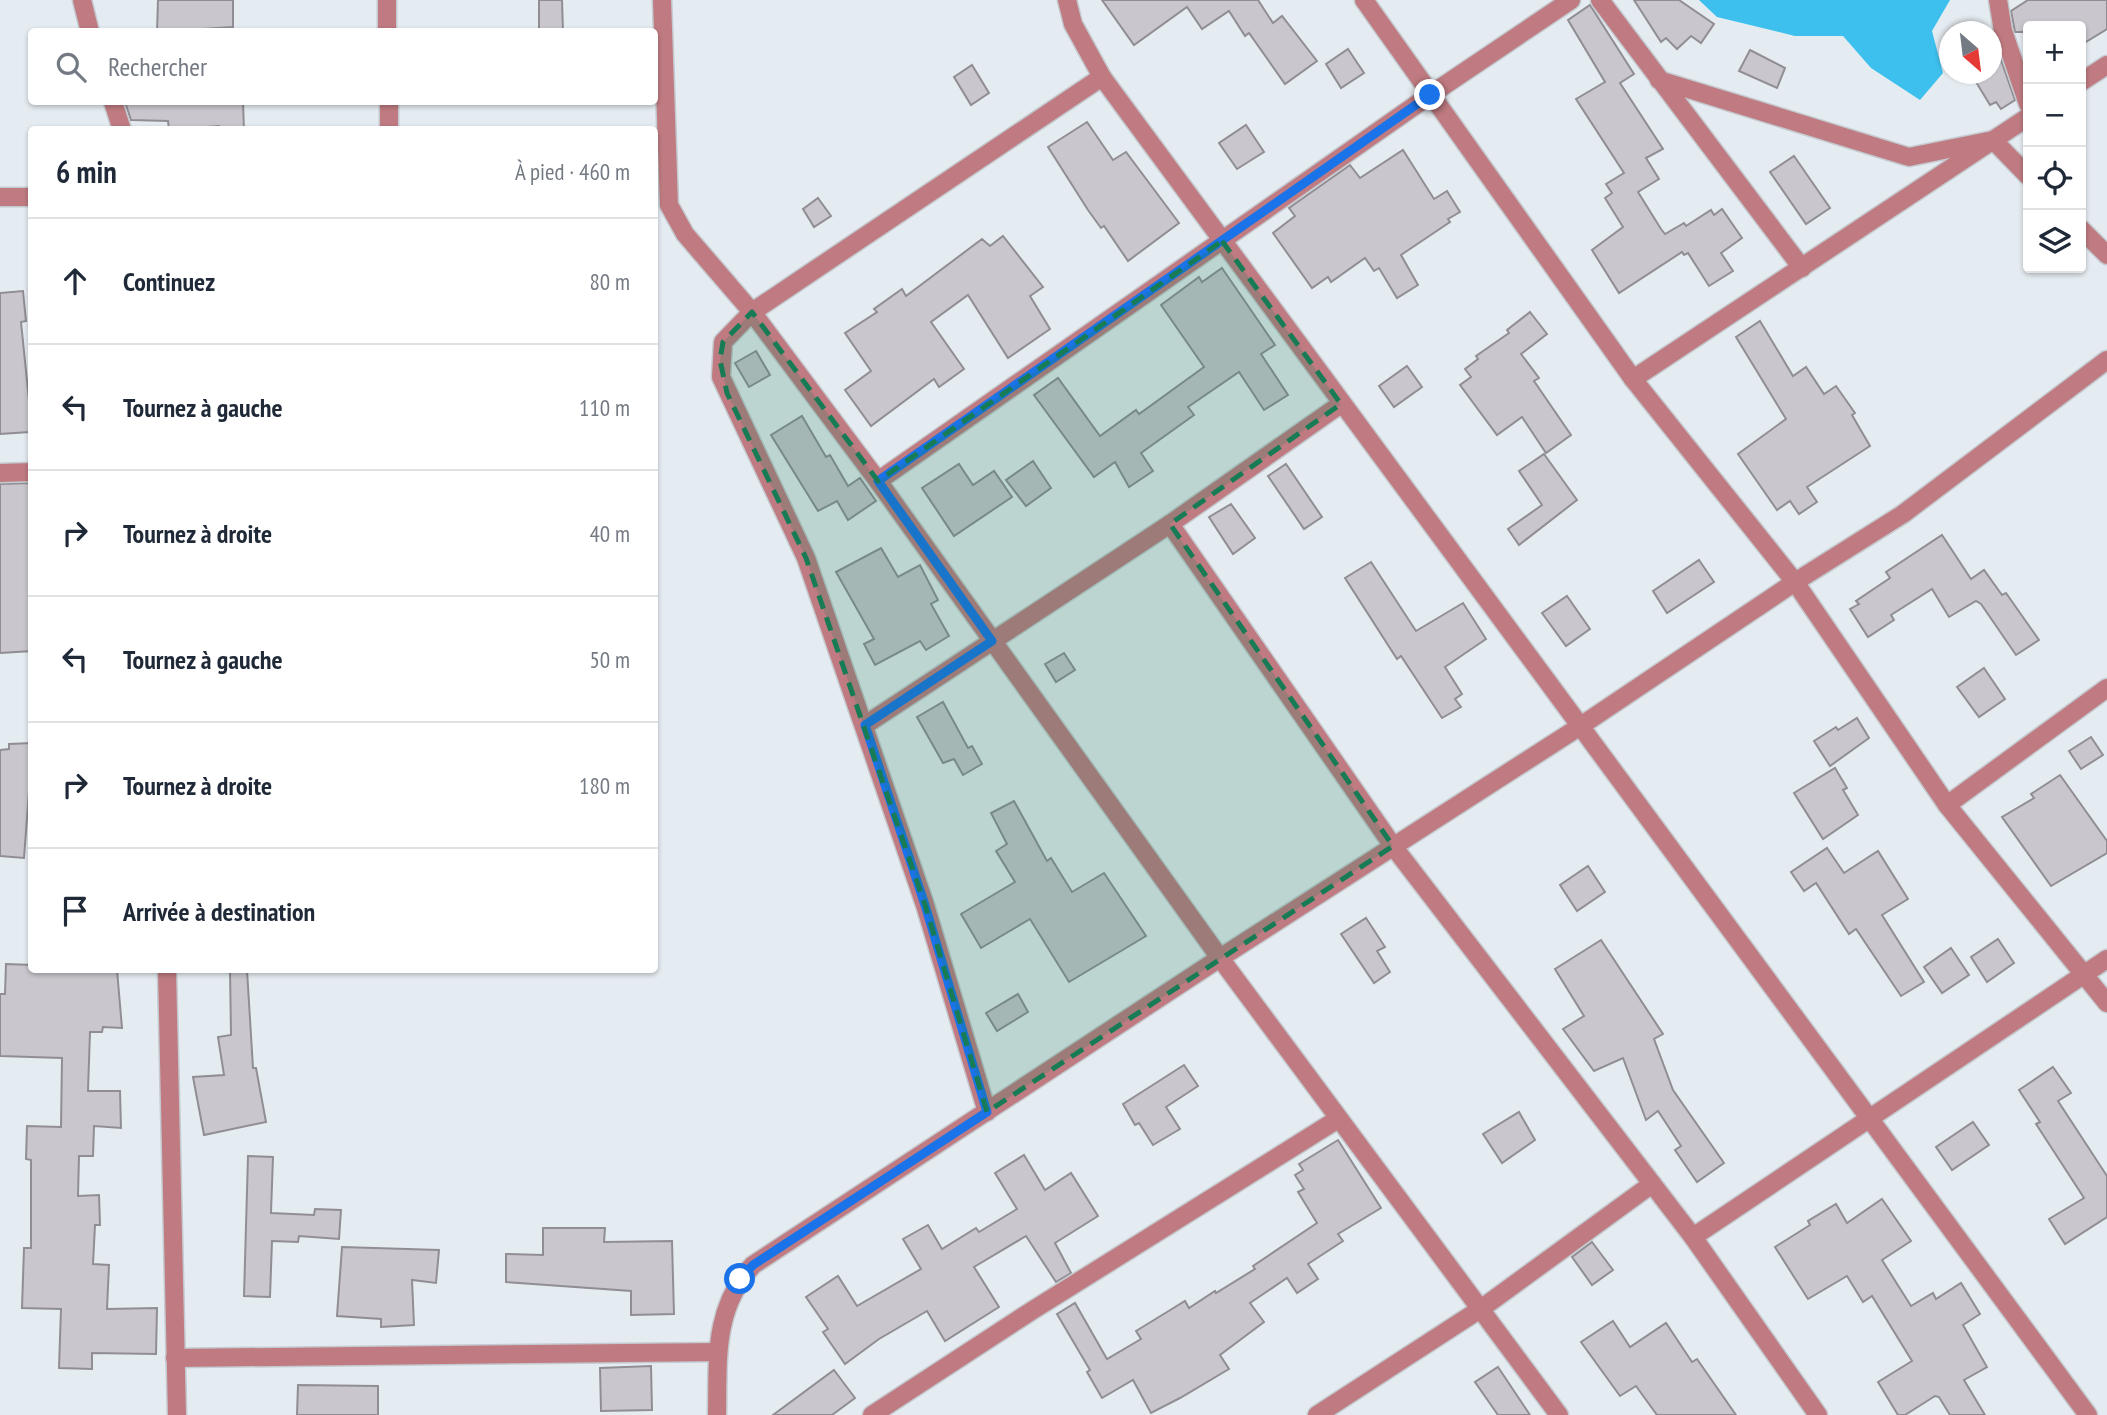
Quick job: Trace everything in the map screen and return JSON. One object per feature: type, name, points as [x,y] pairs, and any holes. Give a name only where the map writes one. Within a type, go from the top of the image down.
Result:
[{"type":"street","points":[[82,0],[89,28]]},
{"type":"street","points":[[387,0],[387,28]]},
{"type":"street","points":[[662,0],[661,134],[669,205],[685,234],[752,312],[878,481],[1220,958],[1559,1415]]},
{"type":"street","points":[[1067,0],[1073,24],[1102,77],[2088,1415]]},
{"type":"street","points":[[1364,0],[1633,379],[1795,582],[1947,805],[2107,1003]]},
{"type":"street","points":[[878,481],[1430,95],[1571,0]]},
{"type":"street","points":[[1600,0],[1802,268]]},
{"type":"street","points":[[1998,0],[2003,31],[2023,89]]},
{"type":"street","points":[[2086,79],[2107,65]]},
{"type":"street","points":[[987,1112],[925,905],[806,558],[721,377],[723,342],[752,312],[1102,77]]},
{"type":"street","points":[[1659,80],[1909,157],[1993,141]]},
{"type":"street","points":[[114,105],[121,126]]},
{"type":"street","points":[[388,105],[389,126]]},
{"type":"street","points":[[1633,379],[2023,120]]},
{"type":"street","points":[[1993,141],[2023,171]]},
{"type":"street","points":[[0,197],[28,197]]},
{"type":"street","points":[[2086,234],[2107,255]]},
{"type":"street","points":[[717,1415],[718,1352],[727,1300],[753,1265],[1220,958],[1579,727],[1795,582],[1903,514],[2107,359]]},
{"type":"street","points":[[865,725],[1170,524],[1341,404]]},
{"type":"street","points":[[0,474],[28,472]]},
{"type":"street","points":[[1170,524],[1393,846],[1693,1237],[1818,1415]]},
{"type":"street","points":[[1947,805],[2107,688]]},
{"type":"street","points":[[1693,1237],[2107,960]]},
{"type":"street","points":[[167,973],[177,1415]]},
{"type":"street","points":[[872,1415],[1033,1310],[1338,1119]]},
{"type":"street","points":[[1317,1415],[1482,1308],[1652,1184]]},
{"type":"street","points":[[175,1358],[718,1352]]},
{"type":"highlighted area","points":[[1222,241],[1341,404],[1170,524],[1393,846],[987,1112],[925,905],[806,558],[727,393],[720,360],[723,342],[752,312],[878,481]]},
{"type":"water","points":[[1699,0],[1950,0],[1932,31],[1939,58],[1939,78],[1920,100],[1871,68],[1843,36],[1795,36],[1717,17]]},
{"type":"building","points":[[158,0],[233,0],[233,27],[157,28]]},
{"type":"building","points":[[539,0],[562,0],[563,28],[539,28]]},
{"type":"building","points":[[1102,0],[1258,0],[1273,23],[1282,16],[1317,61],[1285,84],[1249,33],[1245,36],[1229,11],[1202,29],[1187,7],[1134,45]]},
{"type":"building","points":[[1634,0],[1679,0],[1714,24],[1701,43],[1691,36],[1677,49],[1666,38],[1661,42]]},
{"type":"building","points":[[2028,0],[2107,0],[2107,29],[2086,42],[2086,21],[2023,21],[2023,32],[2015,32],[2011,11]]},
{"type":"building","points":[[1590,5],[1634,74],[1620,83],[1663,149],[1646,158],[1659,179],[1638,192],[1661,229],[1665,234],[1684,223],[1686,226],[1711,210],[1714,215],[1722,209],[1742,238],[1721,253],[1733,271],[1709,286],[1688,253],[1684,255],[1682,252],[1619,293],[1592,250],[1623,227],[1605,198],[1612,193],[1606,184],[1624,173],[1576,99],[1605,82],[1568,20]]},
{"type":"building","points":[[1348,49],[1364,73],[1341,88],[1326,64]]},
{"type":"building","points":[[1750,50],[1785,68],[1777,88],[1739,71]]},
{"type":"building","points":[[2002,63],[2015,100],[2001,109],[1996,102],[1990,105],[1977,84],[2002,84]]},
{"type":"building","points":[[972,65],[989,93],[971,105],[954,77]]},
{"type":"building","points":[[126,105],[243,105],[244,126],[169,126],[168,121],[131,120]]},
{"type":"building","points":[[1087,122],[1113,160],[1126,152],[1179,223],[1128,261],[1104,226],[1101,228],[1088,210],[1048,147]]},
{"type":"building","points":[[1246,125],[1264,152],[1237,169],[1219,143]]},
{"type":"building","points":[[1403,150],[1434,199],[1447,191],[1460,212],[1448,219],[1450,222],[1401,255],[1418,285],[1397,298],[1379,268],[1374,271],[1365,258],[1331,282],[1328,277],[1312,288],[1273,233],[1295,216],[1289,208],[1350,165],[1360,178]]},
{"type":"building","points":[[1794,156],[1830,208],[1806,224],[1770,172]]},
{"type":"building","points":[[818,198],[831,216],[814,227],[803,209]]},
{"type":"building","points":[[1003,236],[1043,287],[1030,296],[1050,329],[1008,358],[968,295],[931,322],[964,369],[939,387],[934,379],[871,426],[845,390],[871,371],[845,333],[877,312],[874,309],[902,289],[906,296],[982,239],[990,246]]},
{"type":"building","points":[[1222,268],[1275,345],[1261,354],[1288,395],[1264,410],[1239,372],[1188,407],[1194,415],[1141,453],[1153,471],[1129,487],[1115,462],[1094,477],[1034,395],[1058,378],[1100,436],[1136,410],[1139,414],[1204,367],[1161,305],[1199,277],[1202,282]]},
{"type":"building","points":[[23,291],[26,321],[21,322],[28,390],[28,432],[0,434],[0,293]]},
{"type":"building","points":[[1530,312],[1547,334],[1521,354],[1539,378],[1534,381],[1571,435],[1546,453],[1522,417],[1497,435],[1460,385],[1471,377],[1465,369],[1478,359],[1476,356],[1509,333],[1507,330]]},
{"type":"building","points":[[1760,321],[1793,376],[1806,367],[1824,394],[1836,386],[1855,413],[1852,415],[1870,446],[1807,487],[1817,502],[1799,514],[1790,501],[1777,510],[1738,454],[1786,419],[1736,337]]},
{"type":"building","points":[[756,351],[770,375],[749,387],[735,363]]},
{"type":"building","points":[[1407,366],[1422,387],[1394,407],[1379,386]]},
{"type":"building","points":[[802,416],[826,457],[830,455],[848,486],[860,478],[876,501],[848,520],[837,501],[818,511],[771,435]]},
{"type":"building","points":[[1544,454],[1577,500],[1519,545],[1508,529],[1542,505],[1519,471]]},
{"type":"building","points":[[1033,461],[1051,488],[1026,506],[1006,480]]},
{"type":"building","points":[[959,464],[973,485],[994,471],[1012,497],[954,536],[922,488]]},
{"type":"building","points":[[1286,464],[1322,517],[1304,529],[1268,476]]},
{"type":"building","points":[[28,483],[28,651],[0,653],[0,484]]},
{"type":"building","points":[[1231,504],[1255,538],[1233,554],[1209,517]]},
{"type":"building","points":[[1942,535],[1971,579],[1984,570],[2002,595],[2006,593],[2039,640],[2016,655],[1981,604],[1976,601],[1949,617],[1932,589],[1891,615],[1894,620],[1868,637],[1850,609],[1859,604],[1856,601],[1890,578],[1886,572]]},
{"type":"building","points":[[881,548],[898,577],[920,565],[938,600],[931,604],[949,636],[926,650],[920,641],[875,665],[864,644],[874,639],[836,572]]},
{"type":"building","points":[[1699,560],[1714,582],[1667,613],[1653,591]]},
{"type":"building","points":[[1371,562],[1416,631],[1463,603],[1486,639],[1445,667],[1462,694],[1455,699],[1461,707],[1442,718],[1401,656],[1397,659],[1345,578]]},
{"type":"building","points":[[1567,596],[1590,629],[1566,646],[1542,613]]},
{"type":"building","points":[[1064,653],[1075,670],[1056,682],[1045,664]]},
{"type":"building","points":[[1984,668],[2005,699],[1979,717],[1957,687]]},
{"type":"building","points":[[943,702],[968,748],[972,746],[982,764],[963,775],[954,759],[943,763],[917,717]]},
{"type":"building","points":[[1857,718],[1869,738],[1830,766],[1814,741]]},
{"type":"building","points":[[2091,737],[2103,755],[2081,769],[2069,751]]},
{"type":"building","points":[[28,743],[28,805],[24,858],[0,856],[0,750],[9,749],[9,744]]},
{"type":"building","points":[[1835,768],[1847,788],[1843,790],[1858,815],[1823,839],[1794,793]]},
{"type":"building","points":[[2060,775],[2107,841],[2107,853],[2051,886],[2002,817],[2034,798],[2031,794]]},
{"type":"building","points":[[1014,801],[1047,861],[1051,858],[1072,892],[1104,873],[1146,936],[1069,982],[1030,919],[981,948],[961,914],[1015,882],[996,851],[1007,844],[991,813]]},
{"type":"building","points":[[1827,848],[1844,873],[1878,851],[1908,899],[1882,915],[1924,982],[1901,996],[1856,929],[1849,934],[1816,883],[1804,891],[1791,872]]},
{"type":"building","points":[[1588,866],[1605,892],[1577,911],[1560,885]]},
{"type":"building","points":[[1366,918],[1385,947],[1377,951],[1390,972],[1374,983],[1341,934]]},
{"type":"building","points":[[1998,939],[2014,963],[1987,982],[1971,957]]},
{"type":"building","points":[[1601,940],[1663,1034],[1654,1039],[1673,1090],[1724,1163],[1697,1182],[1675,1150],[1681,1146],[1658,1111],[1646,1120],[1623,1058],[1594,1071],[1563,1029],[1584,1016],[1555,969]]},
{"type":"building","points":[[1951,948],[1969,975],[1942,993],[1924,967]]},
{"type":"building","points":[[6,964],[28,965],[28,973],[117,973],[122,1028],[103,1027],[102,1032],[90,1032],[88,1091],[120,1091],[121,1128],[94,1126],[93,1156],[79,1156],[78,1196],[99,1195],[100,1225],[95,1225],[93,1264],[109,1265],[107,1309],[157,1308],[156,1354],[92,1353],[92,1369],[59,1368],[61,1309],[22,1308],[24,1248],[31,1248],[31,1160],[26,1159],[27,1126],[61,1127],[62,1058],[0,1056],[0,994],[5,994]]},
{"type":"building","points":[[230,973],[247,973],[253,1068],[256,1068],[266,1122],[204,1135],[193,1077],[224,1075],[218,1037],[231,1035]]},
{"type":"building","points":[[1018,994],[1028,1012],[997,1031],[986,1013]]},
{"type":"building","points":[[1184,1065],[1198,1086],[1166,1107],[1180,1129],[1153,1145],[1139,1123],[1135,1125],[1123,1104]]},
{"type":"building","points":[[2053,1067],[2071,1093],[2058,1101],[2107,1176],[2107,1217],[2065,1244],[2049,1219],[2084,1198],[2036,1124],[2040,1122],[2019,1090]]},
{"type":"building","points":[[1519,1112],[1535,1140],[1502,1163],[1483,1134]]},
{"type":"building","points":[[1973,1122],[1989,1145],[1952,1170],[1936,1147]]},
{"type":"building","points":[[1338,1140],[1381,1208],[1338,1234],[1343,1241],[1308,1264],[1318,1279],[1297,1293],[1287,1278],[1250,1303],[1264,1322],[1220,1355],[1229,1369],[1180,1398],[1151,1413],[1133,1380],[1102,1398],[1087,1372],[1090,1370],[1057,1314],[1075,1303],[1107,1359],[1141,1339],[1136,1331],[1185,1301],[1189,1308],[1255,1269],[1253,1266],[1317,1223],[1298,1192],[1304,1189],[1295,1175],[1303,1170],[1299,1164]]},
{"type":"building","points":[[1024,1155],[1045,1190],[1071,1173],[1098,1216],[1055,1243],[1071,1273],[1056,1282],[1026,1236],[974,1267],[999,1307],[945,1341],[927,1311],[879,1339],[845,1364],[823,1332],[828,1329],[806,1297],[838,1276],[857,1306],[921,1269],[903,1239],[928,1225],[942,1249],[976,1228],[979,1232],[1017,1209],[995,1173]]},
{"type":"building","points":[[248,1156],[273,1157],[271,1213],[314,1215],[315,1209],[341,1210],[339,1239],[299,1236],[298,1242],[272,1241],[270,1297],[244,1296]]},
{"type":"building","points":[[1882,1199],[1911,1241],[1882,1260],[1911,1306],[1933,1293],[1936,1299],[1961,1283],[1980,1314],[1963,1325],[1987,1367],[1964,1380],[1985,1415],[1950,1415],[1939,1397],[1935,1396],[1905,1415],[1898,1415],[1878,1382],[1912,1361],[1872,1296],[1863,1302],[1847,1276],[1808,1299],[1775,1247],[1810,1225],[1808,1221],[1836,1204],[1847,1223]]},
{"type":"building","points":[[543,1228],[605,1228],[604,1242],[672,1241],[674,1314],[631,1315],[631,1291],[506,1282],[506,1254],[543,1255]]},
{"type":"building","points":[[1592,1242],[1613,1270],[1592,1285],[1572,1257]]},
{"type":"building","points":[[342,1247],[439,1250],[436,1283],[412,1280],[414,1325],[381,1327],[381,1319],[337,1316]]},
{"type":"building","points":[[1613,1321],[1630,1347],[1666,1323],[1692,1362],[1697,1359],[1736,1415],[1657,1415],[1636,1386],[1620,1396],[1581,1342]]},
{"type":"building","points":[[651,1366],[652,1410],[601,1411],[600,1368]]},
{"type":"building","points":[[1498,1367],[1530,1415],[1498,1415],[1475,1382]]},
{"type":"building","points":[[834,1370],[855,1398],[832,1415],[773,1415]]},
{"type":"building","points":[[298,1385],[378,1386],[378,1415],[297,1415]]},
{"type":"route","points":[[740,1279],[753,1265],[987,1112],[925,905],[865,725],[992,641],[878,481],[1430,95]]}]
